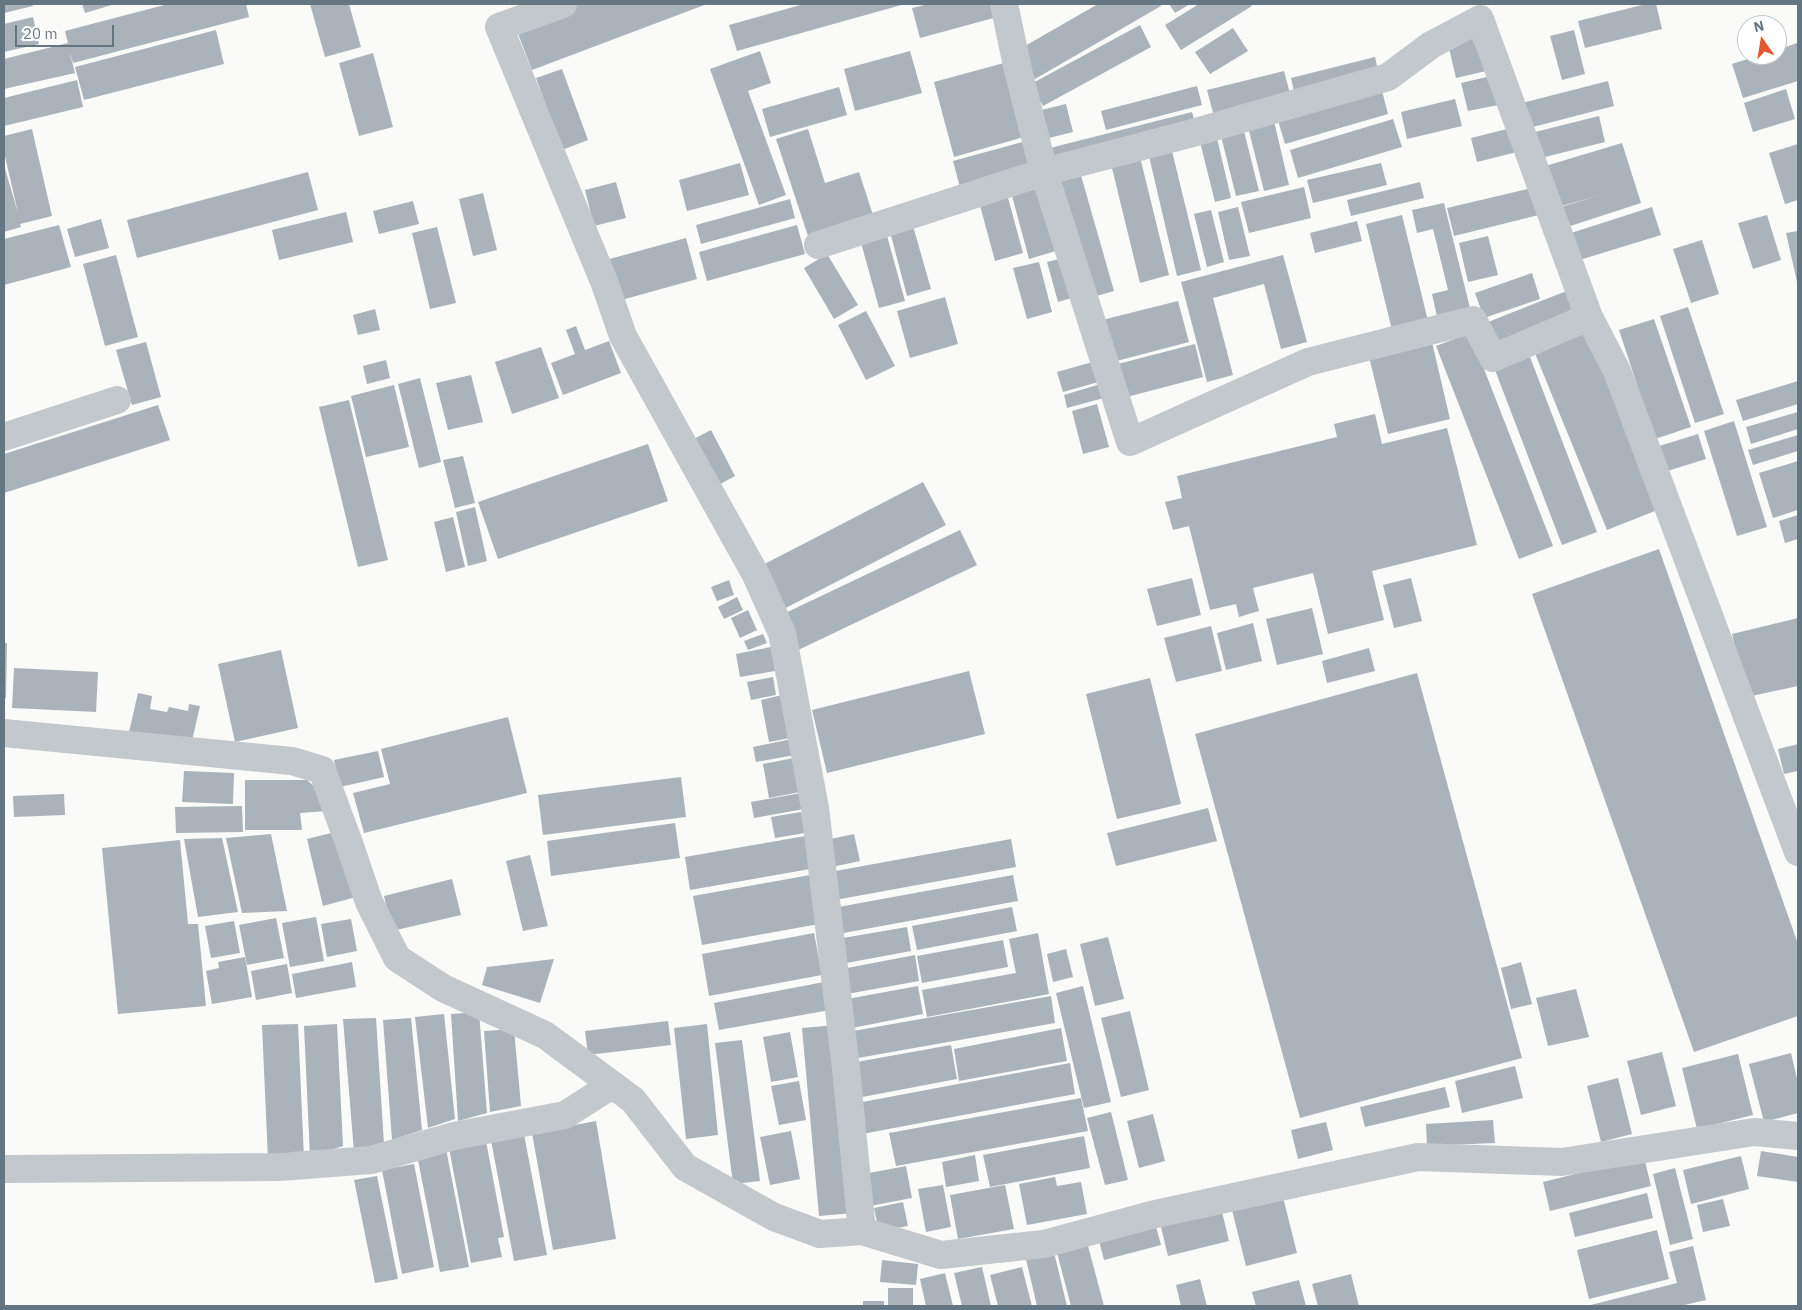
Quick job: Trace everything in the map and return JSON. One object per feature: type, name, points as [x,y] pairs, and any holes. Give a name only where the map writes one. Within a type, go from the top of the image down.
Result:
[{"type":"street","points":[[564,4],[499,26],[605,284],[623,336],[756,575],[782,633],[815,808],[846,1069],[862,1231]]},
{"type":"street","points":[[1004,4],[1018,70],[1044,172],[1130,442],[1308,362],[1473,320],[1493,358],[1589,317]]},
{"type":"street","points":[[818,245],[1044,172],[1189,134],[1388,78],[1431,45],[1480,19],[1589,317],[1617,371],[1798,852]]},
{"type":"street","points":[[4,437],[117,400]]},
{"type":"street","points":[[4,733],[292,762],[322,770],[369,902],[397,958],[443,988],[545,1035],[633,1100],[685,1167],[774,1217],[820,1234],[862,1231],[941,1255],[1044,1244],[1151,1215],[1418,1157],[1562,1162],[1754,1132],[1798,1136]]},
{"type":"street","points":[[4,1169],[280,1167],[371,1160],[454,1136],[565,1115],[612,1084]]},
{"type":"building","points":[[4,4],[32,4],[33,6],[4,13]]},
{"type":"building","points":[[82,4],[115,4],[85,13]]},
{"type":"building","points":[[168,4],[246,4],[249,17],[73,63],[69,50],[75,73],[4,89],[4,59],[68,43],[65,31]]},
{"type":"building","points":[[310,4],[349,4],[361,47],[325,57]]},
{"type":"building","points":[[573,4],[707,4],[532,70],[515,26]]},
{"type":"building","points":[[804,4],[905,4],[737,51],[729,25]]},
{"type":"building","points":[[928,4],[998,4],[1001,16],[920,38],[912,8]]},
{"type":"building","points":[[1098,4],[1160,4],[1161,6],[1035,79],[1018,50]]},
{"type":"building","points":[[1169,4],[1190,4],[1175,13]]},
{"type":"building","points":[[1199,4],[1250,4],[1252,6],[1181,50],[1165,25]]},
{"type":"building","points":[[1646,4],[1656,4],[1662,29],[1585,48],[1578,21]]},
{"type":"building","points":[[33,17],[39,44],[4,52],[4,24]]},
{"type":"building","points":[[1140,25],[1151,47],[1043,106],[1031,84]]},
{"type":"building","points":[[1233,28],[1248,51],[1210,74],[1195,52]]},
{"type":"building","points":[[216,30],[224,64],[84,100],[75,67]]},
{"type":"building","points":[[1574,30],[1585,74],[1562,80],[1550,36]]},
{"type":"building","points":[[1477,33],[1486,71],[1456,78],[1447,40]]},
{"type":"building","points":[[1797,43],[1798,81],[1743,98],[1732,64],[1737,62],[1737,65],[1787,65],[1787,46]]},
{"type":"building","points":[[760,51],[771,83],[748,91],[786,195],[759,205],[710,69]]},
{"type":"building","points":[[910,51],[922,93],[855,111],[844,69]]},
{"type":"building","points":[[373,53],[393,127],[359,136],[339,63]]},
{"type":"building","points":[[1375,57],[1379,75],[1295,96],[1291,78]]},
{"type":"building","points":[[1004,63],[1024,137],[954,157],[934,82]]},
{"type":"building","points":[[562,69],[588,140],[562,150],[536,78]]},
{"type":"building","points":[[1284,71],[1292,101],[1215,120],[1207,90]]},
{"type":"building","points":[[1491,76],[1498,105],[1468,111],[1461,83]]},
{"type":"building","points":[[77,80],[83,107],[4,126],[4,98]]},
{"type":"building","points":[[1608,81],[1614,106],[1529,128],[1522,103]]},
{"type":"building","points":[[1197,86],[1202,105],[1106,130],[1101,111]]},
{"type":"building","points":[[839,87],[847,115],[770,137],[762,109]]},
{"type":"building","points":[[1381,87],[1388,114],[1285,144],[1277,117]]},
{"type":"building","points":[[1786,89],[1795,119],[1753,132],[1744,103]]},
{"type":"building","points":[[1455,99],[1462,126],[1407,139],[1401,112]]},
{"type":"building","points":[[1066,104],[1073,132],[1041,140],[1033,112]]},
{"type":"building","points":[[1192,112],[1196,126],[1054,162],[1050,148]]},
{"type":"building","points":[[1599,116],[1605,142],[1541,158],[1535,132]]},
{"type":"building","points":[[1393,119],[1402,147],[1298,178],[1290,150]]},
{"type":"building","points":[[1274,121],[1289,185],[1264,191],[1248,127]]},
{"type":"building","points":[[1243,127],[1259,191],[1236,196],[1220,132]]},
{"type":"building","points":[[1511,128],[1517,152],[1477,162],[1471,138]]},
{"type":"building","points":[[32,129],[52,216],[20,224],[21,227],[4,232],[4,165],[18,213],[4,152],[4,136]]},
{"type":"building","points":[[808,129],[825,183],[859,172],[873,215],[808,236],[776,139]]},
{"type":"building","points":[[1216,134],[1231,198],[1215,202],[1199,138]]},
{"type":"building","points":[[1026,141],[1035,171],[961,191],[953,161]]},
{"type":"building","points":[[1622,143],[1641,203],[1561,229],[1554,209],[1604,194],[1555,208],[1542,167]]},
{"type":"building","points":[[1798,144],[1798,200],[1785,204],[1769,153]]},
{"type":"building","points":[[1171,147],[1201,270],[1177,276],[1148,152]]},
{"type":"building","points":[[1140,157],[1169,275],[1140,283],[1111,164]]},
{"type":"building","points":[[740,163],[749,195],[687,211],[679,180]]},
{"type":"building","points":[[1381,163],[1387,185],[1313,203],[1307,180]]},
{"type":"building","points":[[308,172],[318,210],[137,258],[127,220]]},
{"type":"building","points":[[1080,172],[1114,291],[1086,299],[1052,180]]},
{"type":"building","points":[[616,182],[626,218],[594,226],[585,190]]},
{"type":"building","points":[[1420,182],[1424,198],[1351,216],[1347,200]]},
{"type":"building","points":[[1042,187],[1059,250],[1029,259],[1012,196]]},
{"type":"building","points":[[1304,187],[1311,218],[1249,233],[1241,202]]},
{"type":"building","points":[[1536,187],[1543,214],[1454,236],[1447,208]]},
{"type":"building","points":[[483,193],[497,250],[473,256],[459,199]]},
{"type":"building","points":[[1007,194],[1023,253],[995,261],[979,202]]},
{"type":"building","points":[[790,199],[795,218],[701,244],[696,225]]},
{"type":"building","points":[[413,201],[419,224],[379,234],[373,211]]},
{"type":"building","points":[[1444,203],[1471,312],[1438,321],[1432,294],[1448,290],[1433,229],[1417,233],[1412,210]]},
{"type":"building","points":[[1238,207],[1250,256],[1229,260],[1218,212]]},
{"type":"building","points":[[1652,207],[1661,235],[1573,262],[1565,235]]},
{"type":"building","points":[[1211,210],[1224,262],[1207,267],[1194,214]]},
{"type":"building","points":[[346,212],[353,242],[279,260],[272,230]]},
{"type":"building","points":[[1402,215],[1428,321],[1392,330],[1366,224]]},
{"type":"building","points":[[1767,215],[1781,260],[1753,269],[1738,223]]},
{"type":"building","points":[[101,219],[109,248],[75,257],[67,229]]},
{"type":"building","points":[[1357,221],[1362,241],[1315,253],[1310,233]]},
{"type":"building","points":[[59,225],[71,267],[4,285],[4,239]]},
{"type":"building","points":[[797,225],[805,254],[707,281],[699,252]]},
{"type":"building","points":[[913,226],[931,289],[907,296],[890,232]]},
{"type":"building","points":[[437,227],[456,303],[430,309],[412,233]]},
{"type":"building","points":[[1798,231],[1798,281],[1797,282],[1786,233]]},
{"type":"building","points":[[886,232],[905,301],[879,308],[860,239]]},
{"type":"building","points":[[1488,236],[1498,275],[1468,282],[1459,243]]},
{"type":"building","points":[[686,238],[697,279],[618,301],[606,260]]},
{"type":"building","points":[[1702,240],[1719,294],[1691,303],[1673,249]]},
{"type":"building","points":[[827,254],[858,305],[834,319],[804,268]]},
{"type":"building","points":[[116,255],[138,337],[105,346],[83,264]]},
{"type":"building","points":[[1283,255],[1307,342],[1281,349],[1264,284],[1213,298],[1233,375],[1207,382],[1181,282]]},
{"type":"building","points":[[1067,257],[1078,296],[1058,302],[1047,262]]},
{"type":"building","points":[[1039,262],[1052,312],[1027,319],[1013,268]]},
{"type":"building","points":[[1532,273],[1540,299],[1484,318],[1475,293]]},
{"type":"building","points":[[1569,290],[1578,314],[1493,348],[1483,324]]},
{"type":"building","points":[[945,297],[958,344],[910,358],[897,311]]},
{"type":"building","points":[[1178,301],[1189,342],[1109,363],[1098,321]]},
{"type":"building","points":[[1688,307],[1724,414],[1695,423],[1660,316]]},
{"type":"building","points":[[375,309],[380,330],[358,335],[353,315]]},
{"type":"building","points":[[866,311],[895,366],[866,380],[838,325]]},
{"type":"building","points":[[1654,319],[1691,427],[1655,439],[1619,330]]},
{"type":"building","points":[[1585,325],[1660,509],[1607,530],[1532,346]]},
{"type":"building","points":[[576,326],[585,350],[609,341],[621,373],[563,395],[551,363],[575,354],[566,330]]},
{"type":"building","points":[[1470,333],[1553,546],[1519,559],[1436,346]]},
{"type":"building","points":[[1431,338],[1450,419],[1388,434],[1368,353]]},
{"type":"building","points":[[146,342],[161,397],[132,405],[116,350]]},
{"type":"building","points":[[1195,344],[1203,377],[1123,398],[1114,365]]},
{"type":"building","points":[[541,347],[559,398],[512,414],[495,362]]},
{"type":"building","points":[[1530,357],[1597,532],[1562,545],[1495,370]]},
{"type":"building","points":[[386,360],[390,378],[367,384],[363,366]]},
{"type":"building","points":[[1096,361],[1102,381],[1063,392],[1057,372]]},
{"type":"building","points":[[471,375],[483,422],[448,430],[436,383]]},
{"type":"building","points":[[420,378],[441,462],[419,468],[398,384]]},
{"type":"building","points":[[1798,381],[1798,404],[1743,421],[1736,400]]},
{"type":"building","points":[[1107,382],[1111,396],[1067,408],[1064,395]]},
{"type":"building","points":[[394,385],[409,447],[366,457],[351,396]]},
{"type":"building","points":[[349,400],[388,560],[358,567],[319,407]]},
{"type":"building","points":[[1097,404],[1109,447],[1083,454],[1072,411]]},
{"type":"building","points":[[158,405],[170,440],[4,493],[4,454]]},
{"type":"building","points":[[1798,412],[1798,429],[1751,444],[1746,427]]},
{"type":"building","points":[[1375,414],[1382,444],[1447,428],[1477,545],[1372,571],[1384,620],[1328,634],[1313,573],[1253,588],[1259,611],[1239,617],[1236,604],[1210,610],[1189,526],[1173,530],[1165,502],[1182,498],[1177,476],[1337,437],[1334,424]]},
{"type":"building","points":[[1734,421],[1767,527],[1737,536],[1704,431]]},
{"type":"building","points":[[711,430],[735,476],[713,488],[688,442]]},
{"type":"building","points":[[1698,434],[1706,459],[1664,472],[1656,447]]},
{"type":"building","points":[[1798,435],[1798,451],[1753,465],[1748,450]]},
{"type":"building","points":[[648,444],[668,501],[498,559],[478,502]]},
{"type":"building","points":[[463,456],[475,503],[455,508],[443,460]]},
{"type":"building","points":[[1798,461],[1798,510],[1773,518],[1759,473]]},
{"type":"building","points":[[923,482],[946,525],[776,613],[753,570]]},
{"type":"building","points":[[475,507],[487,561],[468,566],[456,512]]},
{"type":"building","points":[[1798,515],[1798,539],[1785,543],[1779,521]]},
{"type":"building","points":[[453,517],[465,567],[446,572],[434,522]]},
{"type":"building","points":[[960,530],[977,565],[796,651],[779,616]]},
{"type":"building","points":[[1659,549],[1798,944],[1798,1016],[1694,1052],[1532,594]]},
{"type":"building","points":[[1192,578],[1201,615],[1157,626],[1147,589]]},
{"type":"building","points":[[1411,578],[1422,621],[1394,628],[1383,585]]},
{"type":"building","points":[[729,580],[734,595],[717,601],[711,587]]},
{"type":"building","points":[[737,597],[743,610],[724,619],[718,607]]},
{"type":"building","points":[[1312,608],[1323,654],[1277,665],[1266,619]]},
{"type":"building","points":[[748,610],[757,630],[740,638],[731,618]]},
{"type":"building","points":[[1798,618],[1798,686],[1747,697],[1732,634]]},
{"type":"building","points":[[1253,623],[1262,661],[1226,670],[1217,633]]},
{"type":"building","points":[[1211,626],[1222,671],[1176,682],[1164,638]]},
{"type":"building","points":[[763,634],[767,643],[748,650],[744,641]]},
{"type":"building","points":[[4,643],[7,643],[6,698],[4,698]]},
{"type":"building","points":[[771,647],[775,671],[740,677],[736,654]]},
{"type":"building","points":[[1369,648],[1375,671],[1327,683],[1322,661]]},
{"type":"building","points":[[281,650],[298,728],[235,742],[218,664]]},
{"type":"building","points":[[14,668],[98,672],[96,712],[12,708]]},
{"type":"building","points":[[969,671],[985,734],[827,773],[812,710]]},
{"type":"building","points":[[1417,673],[1522,1058],[1300,1118],[1195,734]]},
{"type":"building","points":[[773,677],[776,695],[751,700],[747,682]]},
{"type":"building","points":[[1150,678],[1181,804],[1117,819],[1086,694]]},
{"type":"building","points":[[138,693],[152,696],[150,709],[167,712],[169,707],[188,711],[189,704],[200,706],[191,745],[129,732]]},
{"type":"building","points":[[782,695],[790,738],[769,742],[761,700]]},
{"type":"building","points":[[508,717],[527,793],[364,833],[353,793],[390,784],[381,749]]},
{"type":"building","points":[[792,739],[795,755],[756,762],[753,747]]},
{"type":"building","points":[[1798,744],[1798,771],[1784,774],[1778,749]]},
{"type":"building","points":[[378,751],[384,777],[340,787],[334,760]]},
{"type":"building","points":[[794,758],[800,792],[769,798],[763,764]]},
{"type":"building","points":[[184,771],[234,773],[233,804],[182,802]]},
{"type":"building","points":[[681,777],[686,817],[543,835],[538,795]]},
{"type":"building","points":[[245,780],[307,780],[316,788],[327,811],[300,813],[302,830],[245,830]]},
{"type":"building","points":[[801,793],[804,809],[754,818],[751,802]]},
{"type":"building","points":[[64,794],[65,815],[14,817],[13,796]]},
{"type":"building","points":[[242,806],[243,832],[176,833],[175,807]]},
{"type":"building","points":[[1208,808],[1217,841],[1116,866],[1107,833]]},
{"type":"building","points":[[801,812],[805,833],[775,838],[771,817]]},
{"type":"building","points":[[675,823],[680,858],[551,876],[547,841]]},
{"type":"building","points":[[339,831],[356,897],[323,906],[307,839]]},
{"type":"building","points":[[271,834],[287,911],[242,913],[226,838]]},
{"type":"building","points":[[854,834],[860,861],[832,867],[826,840]]},
{"type":"building","points":[[811,835],[816,868],[690,890],[685,857]]},
{"type":"building","points":[[222,838],[238,912],[198,917],[184,839]]},
{"type":"building","points":[[1011,839],[1016,867],[835,900],[830,872]]},
{"type":"building","points":[[180,840],[188,924],[198,924],[206,1006],[118,1014],[102,848]]},
{"type":"building","points":[[530,855],[548,926],[523,931],[506,861]]},
{"type":"building","points":[[810,875],[819,924],[702,945],[693,896]]},
{"type":"building","points":[[1013,875],[1018,901],[838,934],[833,908]]},
{"type":"building","points":[[452,879],[461,915],[392,931],[384,896]]},
{"type":"building","points":[[1012,907],[1017,931],[917,950],[912,926]]},
{"type":"building","points":[[316,917],[324,961],[290,967],[282,923]]},
{"type":"building","points":[[276,918],[284,958],[247,965],[239,925]]},
{"type":"building","points":[[351,919],[357,951],[327,957],[321,924]]},
{"type":"building","points":[[234,921],[240,953],[211,958],[205,926]]},
{"type":"building","points":[[907,927],[911,951],[841,964],[837,939]]},
{"type":"building","points":[[814,933],[822,975],[709,996],[702,954]]},
{"type":"building","points":[[1038,933],[1049,994],[927,1017],[922,990],[1016,973],[1009,939]]},
{"type":"building","points":[[1108,937],[1124,999],[1095,1006],[1080,944]]},
{"type":"building","points":[[1003,940],[1008,967],[922,983],[917,956]]},
{"type":"building","points":[[1066,949],[1073,977],[1053,982],[1047,954]]},
{"type":"building","points":[[915,955],[919,981],[847,994],[842,969]]},
{"type":"building","points":[[245,957],[252,997],[212,1004],[206,971],[219,968],[218,962]]},
{"type":"building","points":[[554,959],[540,1003],[482,985],[487,967]]},
{"type":"building","points":[[352,962],[356,987],[296,998],[292,974]]},
{"type":"building","points":[[1521,962],[1532,1004],[1511,1009],[1501,968]]},
{"type":"building","points":[[287,964],[292,993],[256,1000],[251,971]]},
{"type":"building","points":[[824,982],[830,1010],[719,1030],[714,1003]]},
{"type":"building","points":[[918,986],[923,1014],[852,1028],[847,999]]},
{"type":"building","points":[[1083,986],[1111,1102],[1084,1108],[1056,993]]},
{"type":"building","points":[[1576,989],[1589,1037],[1548,1046],[1536,998]]},
{"type":"building","points":[[1051,996],[1055,1023],[858,1058],[853,1031]]},
{"type":"building","points":[[1130,1011],[1149,1090],[1121,1097],[1101,1018]]},
{"type":"building","points":[[479,1012],[487,1113],[458,1121],[451,1014]]},
{"type":"building","points":[[444,1014],[455,1119],[428,1128],[415,1017]]},
{"type":"building","points":[[376,1018],[384,1144],[354,1152],[343,1019]]},
{"type":"building","points":[[411,1018],[422,1130],[392,1140],[383,1020]]},
{"type":"building","points":[[668,1021],[671,1045],[588,1055],[585,1031]]},
{"type":"building","points":[[298,1024],[304,1158],[268,1160],[262,1025]]},
{"type":"building","points":[[337,1024],[343,1146],[310,1157],[304,1026]]},
{"type":"building","points":[[707,1024],[718,1135],[686,1139],[674,1028]]},
{"type":"building","points":[[836,1025],[853,1213],[819,1216],[802,1028]]},
{"type":"building","points":[[1061,1028],[1067,1061],[959,1081],[954,1049]]},
{"type":"building","points":[[514,1029],[521,1106],[490,1112],[484,1031]]},
{"type":"building","points":[[790,1032],[798,1077],[771,1082],[763,1037]]},
{"type":"building","points":[[742,1040],[760,1181],[733,1184],[715,1043]]},
{"type":"building","points":[[951,1045],[957,1079],[857,1098],[851,1063]]},
{"type":"building","points":[[1662,1052],[1676,1106],[1641,1115],[1627,1061]]},
{"type":"building","points":[[1791,1053],[1798,1083],[1798,1113],[1764,1122],[1749,1064]]},
{"type":"building","points":[[1738,1054],[1753,1115],[1697,1129],[1682,1068]]},
{"type":"building","points":[[1070,1063],[1075,1094],[862,1134],[857,1103]]},
{"type":"building","points":[[1515,1066],[1523,1098],[1462,1113],[1455,1081]]},
{"type":"building","points":[[1618,1078],[1632,1134],[1601,1142],[1587,1086]]},
{"type":"building","points":[[799,1081],[806,1120],[779,1125],[771,1086]]},
{"type":"building","points":[[1445,1087],[1450,1107],[1365,1127],[1360,1107]]},
{"type":"building","points":[[1081,1098],[1088,1131],[896,1166],[889,1133]]},
{"type":"building","points":[[1111,1112],[1128,1180],[1105,1185],[1087,1118]]},
{"type":"building","points":[[1153,1114],[1165,1161],[1139,1168],[1127,1121]]},
{"type":"building","points":[[1493,1120],[1495,1143],[1427,1146],[1426,1124]]},
{"type":"building","points":[[596,1121],[616,1239],[553,1250],[532,1133]]},
{"type":"building","points":[[1326,1122],[1333,1150],[1298,1159],[1291,1130]]},
{"type":"building","points":[[523,1129],[547,1255],[514,1261],[490,1135]]},
{"type":"building","points":[[791,1131],[800,1179],[770,1185],[760,1137]]},
{"type":"building","points":[[1084,1136],[1090,1168],[990,1187],[983,1155]]},
{"type":"building","points":[[486,1141],[504,1237],[498,1238],[502,1257],[471,1263],[449,1148]]},
{"type":"building","points":[[446,1149],[469,1267],[440,1272],[417,1155]]},
{"type":"building","points":[[1761,1151],[1798,1157],[1798,1182],[1757,1176]]},
{"type":"building","points":[[975,1155],[979,1181],[946,1187],[942,1162]]},
{"type":"building","points":[[1741,1156],[1749,1189],[1691,1204],[1683,1170]]},
{"type":"building","points":[[1644,1157],[1651,1186],[1550,1211],[1543,1182]]},
{"type":"building","points":[[414,1164],[434,1267],[402,1274],[382,1170]]},
{"type":"building","points":[[906,1166],[912,1198],[870,1206],[864,1174]]},
{"type":"building","points":[[1675,1168],[1693,1239],[1670,1245],[1653,1174]]},
{"type":"building","points":[[377,1176],[398,1279],[375,1283],[354,1180]]},
{"type":"building","points":[[1055,1177],[1057,1186],[1081,1182],[1087,1214],[1027,1225],[1019,1184]]},
{"type":"building","points":[[943,1185],[951,1227],[926,1232],[918,1189]]},
{"type":"building","points":[[1005,1185],[1014,1229],[958,1239],[950,1195]]},
{"type":"building","points":[[1647,1193],[1653,1218],[1575,1237],[1569,1213]]},
{"type":"building","points":[[1283,1197],[1297,1253],[1246,1266],[1232,1210]]},
{"type":"building","points":[[1723,1199],[1730,1226],[1703,1232],[1697,1205]]},
{"type":"building","points":[[903,1202],[908,1226],[879,1231],[874,1208]]},
{"type":"building","points":[[1222,1212],[1229,1241],[1168,1256],[1161,1227]]},
{"type":"building","points":[[1155,1223],[1161,1245],[1104,1260],[1098,1237]]},
{"type":"building","points":[[1657,1230],[1669,1279],[1589,1299],[1577,1250]]},
{"type":"building","points":[[1087,1242],[1104,1306],[1071,1306],[1056,1249]]},
{"type":"building","points":[[1693,1246],[1706,1300],[1680,1306],[1587,1306],[1677,1283],[1669,1252]]},
{"type":"building","points":[[1053,1248],[1067,1306],[1037,1306],[1025,1255]]},
{"type":"building","points":[[882,1260],[918,1264],[916,1285],[880,1282]]},
{"type":"building","points":[[982,1267],[991,1306],[962,1306],[954,1273]]},
{"type":"building","points":[[1022,1267],[1032,1306],[998,1306],[990,1275]]},
{"type":"building","points":[[945,1273],[953,1306],[926,1306],[920,1279]]},
{"type":"building","points":[[1351,1274],[1359,1306],[1318,1306],[1312,1284]]},
{"type":"building","points":[[1200,1279],[1207,1306],[1181,1306],[1176,1285]]},
{"type":"building","points":[[1299,1280],[1306,1306],[1256,1306],[1252,1292]]},
{"type":"building","points":[[888,1288],[913,1288],[913,1306],[888,1306]]},
{"type":"building","points":[[863,1301],[884,1301],[884,1306],[863,1306]]}]
